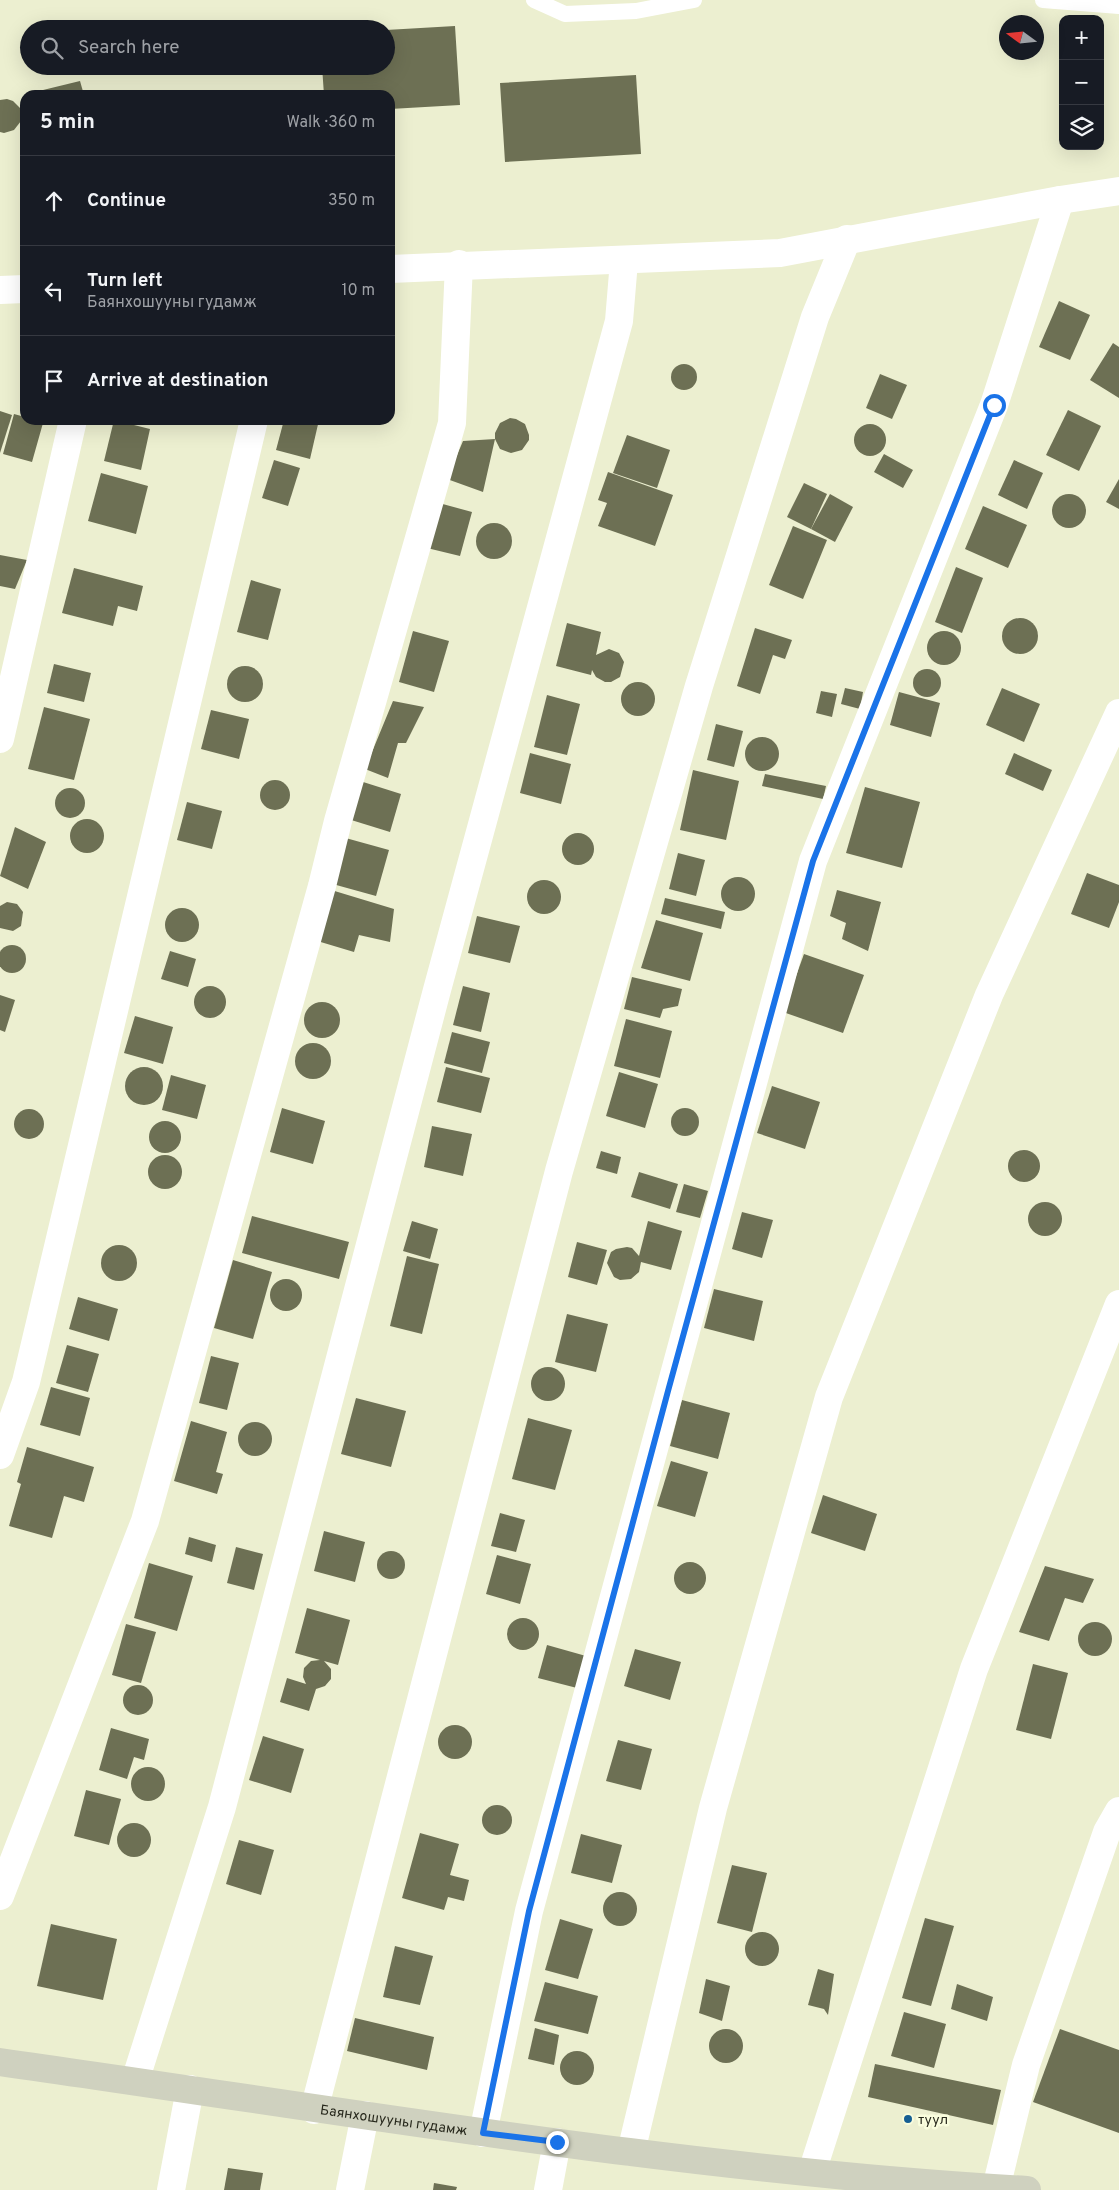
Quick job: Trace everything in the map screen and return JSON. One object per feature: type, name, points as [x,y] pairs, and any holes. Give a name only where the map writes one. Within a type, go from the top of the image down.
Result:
[{"type":"main road","name":"Баянхошууны гудамж","points":[[0,2062],[190,2089],[314,2110],[364,2115],[631,2152],[812,2172],[885,2185],[1027,2190]]},
{"type":"street","points":[[395,269],[459,264],[494,266],[624,261],[780,252],[1060,200],[1119,191]]},
{"type":"street","points":[[483,2133],[529,1911],[670,1381],[813,861],[994,405],[1060,200]]},
{"type":"street","points":[[314,2110],[565,1152],[702,676],[815,317],[847,239]]},
{"type":"street","points":[[135,2081],[222,1807],[437,990],[619,321],[624,261]]},
{"type":"street","points":[[0,1896],[148,1512],[322,886],[338,821],[452,424],[459,264]]},
{"type":"street","points":[[0,290],[20,289]]},
{"type":"street","points":[[0,739],[72,425]]},
{"type":"street","points":[[0,1455],[26,1382],[253,425]]},
{"type":"street","points":[[631,2152],[713,1808],[829,1397],[989,995],[1119,713]]},
{"type":"street","points":[[812,2172],[974,1669],[1119,1304]]},
{"type":"street","points":[[996,2188],[1026,2065],[1107,1832],[1119,1811]]},
{"type":"street","points":[[171,2190],[190,2089]]},
{"type":"street","points":[[350,2190],[364,2115]]},
{"type":"street","points":[[548,2190],[557,2142]]},
{"type":"lane","points":[[534,0],[565,14],[636,12],[694,0]]},
{"type":"lane","points":[[1043,0],[1119,6]]},
{"type":"building","points":[[455,26],[460,105],[395,109],[395,90],[324,90],[323,75],[395,75],[395,29]]},
{"type":"building","points":[[636,75],[641,154],[505,162],[500,83]]},
{"type":"building","points":[[80,81],[83,90],[43,90]]},
{"type":"building","points":[[7,99],[13,101],[20,108],[20,122],[14,130],[4,133],[0,132],[0,100]]},
{"type":"building","points":[[1059,301],[1090,315],[1070,360],[1039,347]]},
{"type":"building","points":[[1113,343],[1119,347],[1119,398],[1090,380]]},
{"type":"building","points":[[684,364],[694,367],[697,377],[694,387],[684,390],[674,387],[671,377],[674,367]]},
{"type":"building","points":[[880,374],[907,385],[892,419],[866,408]]},
{"type":"building","points":[[1068,410],[1101,426],[1079,471],[1046,455]]},
{"type":"building","points":[[0,411],[12,415],[0,453]]},
{"type":"building","points":[[14,414],[20,416],[20,425],[42,425],[32,462],[3,454]]},
{"type":"building","points":[[510,418],[525,424],[529,435],[529,440],[522,450],[511,453],[500,449],[495,439],[495,433],[500,423]]},
{"type":"building","points":[[870,424],[876,425],[881,429],[885,434],[885,446],[881,451],[876,455],[870,456],[864,455],[859,451],[855,446],[854,440],[855,434],[859,429],[864,425]]},
{"type":"building","points":[[113,425],[134,425],[150,429],[141,470],[104,461]]},
{"type":"building","points":[[283,425],[318,425],[310,459],[276,450]]},
{"type":"building","points":[[627,435],[670,450],[657,488],[613,473]]},
{"type":"building","points":[[495,439],[483,492],[447,479],[463,441]]},
{"type":"building","points":[[884,454],[913,470],[903,488],[874,472]]},
{"type":"building","points":[[274,460],[300,468],[288,506],[262,498]]},
{"type":"building","points":[[1014,460],[1043,473],[1027,509],[998,495]]},
{"type":"building","points":[[608,472],[673,495],[655,546],[598,526],[607,503],[598,500]]},
{"type":"building","points":[[101,473],[148,486],[136,534],[88,521]]},
{"type":"building","points":[[1119,479],[1119,509],[1106,502]]},
{"type":"building","points":[[804,483],[827,494],[811,529],[787,517]]},
{"type":"building","points":[[830,494],[853,507],[835,542],[811,529]]},
{"type":"building","points":[[1069,494],[1081,499],[1086,511],[1081,523],[1069,528],[1057,523],[1052,511],[1057,499]]},
{"type":"building","points":[[439,503],[472,512],[460,556],[427,548]]},
{"type":"building","points":[[983,506],[1027,525],[1008,568],[965,549]]},
{"type":"building","points":[[494,523],[501,524],[507,528],[511,534],[511,548],[507,554],[501,558],[494,559],[487,558],[481,554],[477,548],[476,541],[477,534],[481,528],[487,524]]},
{"type":"building","points":[[793,526],[827,540],[803,599],[769,585]]},
{"type":"building","points":[[0,555],[27,560],[15,589],[0,586]]},
{"type":"building","points":[[956,567],[983,578],[962,633],[935,622]]},
{"type":"building","points":[[74,568],[143,586],[137,611],[118,606],[113,626],[62,613]]},
{"type":"building","points":[[251,580],[281,589],[268,640],[237,632]]},
{"type":"building","points":[[1020,618],[1032,624],[1038,636],[1032,648],[1020,654],[1008,648],[1002,636],[1008,624]]},
{"type":"building","points":[[567,623],[601,632],[596,655],[609,649],[619,653],[624,662],[620,677],[611,682],[605,682],[596,677],[592,670],[591,675],[556,666]]},
{"type":"building","points":[[755,628],[792,640],[785,659],[773,655],[760,694],[737,686]]},
{"type":"building","points":[[413,631],[449,641],[434,692],[399,682]]},
{"type":"building","points":[[944,631],[956,636],[961,648],[956,660],[944,665],[932,660],[927,648],[932,636]]},
{"type":"building","points":[[54,664],[91,673],[84,702],[47,693]]},
{"type":"building","points":[[245,666],[258,671],[263,684],[258,697],[245,702],[232,697],[227,684],[232,671]]},
{"type":"building","points":[[927,669],[937,673],[941,683],[937,693],[927,697],[917,693],[913,683],[917,673]]},
{"type":"building","points":[[638,682],[650,687],[655,699],[650,711],[638,716],[626,711],[621,699],[626,687]]},
{"type":"building","points":[[845,688],[863,692],[860,709],[841,704]]},
{"type":"building","points":[[1002,688],[1040,704],[1024,742],[986,725]]},
{"type":"building","points":[[821,691],[837,694],[832,717],[816,713]]},
{"type":"building","points":[[899,692],[940,703],[931,737],[890,725]]},
{"type":"building","points":[[547,695],[580,704],[567,755],[534,747]]},
{"type":"building","points":[[393,701],[424,707],[406,743],[398,743],[388,778],[365,769]]},
{"type":"building","points":[[44,707],[90,719],[74,780],[28,769]]},
{"type":"building","points":[[211,710],[249,719],[239,759],[201,749]]},
{"type":"building","points":[[716,724],[743,731],[734,767],[707,760]]},
{"type":"building","points":[[762,737],[774,742],[779,754],[774,766],[762,771],[750,766],[745,754],[750,742]]},
{"type":"building","points":[[530,753],[571,764],[561,804],[520,793]]},
{"type":"building","points":[[1014,753],[1052,770],[1043,791],[1005,774]]},
{"type":"building","points":[[693,770],[739,781],[726,840],[680,830]]},
{"type":"building","points":[[765,774],[826,786],[823,799],[762,786]]},
{"type":"building","points":[[275,780],[285,785],[290,795],[285,805],[275,810],[265,805],[260,795],[265,785]]},
{"type":"building","points":[[360,781],[401,794],[390,832],[348,819]]},
{"type":"building","points":[[865,787],[920,802],[902,868],[846,853]]},
{"type":"building","points":[[70,788],[81,792],[85,803],[81,814],[70,818],[59,814],[55,803],[59,792]]},
{"type":"building","points":[[187,802],[222,811],[212,849],[177,840]]},
{"type":"building","points":[[87,819],[99,824],[104,836],[99,848],[87,853],[75,848],[70,836],[75,824]]},
{"type":"building","points":[[15,827],[46,842],[28,889],[0,876]]},
{"type":"building","points":[[578,833],[584,834],[589,838],[593,843],[593,855],[589,860],[584,864],[578,865],[572,864],[567,860],[563,855],[562,849],[563,843],[567,838],[572,834]]},
{"type":"building","points":[[342,837],[389,850],[376,896],[329,883]]},
{"type":"building","points":[[678,853],[705,860],[696,896],[669,889]]},
{"type":"building","points":[[1087,873],[1119,885],[1119,902],[1109,928],[1071,914]]},
{"type":"building","points":[[738,877],[750,882],[755,894],[750,906],[738,911],[726,906],[721,894],[726,882]]},
{"type":"building","points":[[544,880],[551,881],[556,885],[560,890],[560,904],[556,909],[551,913],[544,914],[537,913],[532,909],[528,904],[527,897],[528,890],[532,885],[537,881]]},
{"type":"building","points":[[328,889],[394,909],[390,942],[359,935],[354,952],[314,940]]},
{"type":"building","points":[[837,890],[881,902],[868,951],[842,939],[846,923],[830,916]]},
{"type":"building","points":[[665,898],[725,912],[721,929],[661,914]]},
{"type":"building","points":[[7,902],[17,904],[23,912],[21,926],[13,931],[0,928],[0,906]]},
{"type":"building","points":[[182,908],[194,913],[199,925],[194,937],[182,942],[170,937],[165,925],[170,913]]},
{"type":"building","points":[[477,916],[520,926],[510,963],[468,953]]},
{"type":"building","points":[[656,920],[703,933],[690,981],[641,968]]},
{"type":"building","points":[[7,946],[17,946],[25,954],[25,964],[17,972],[7,972],[-1,964],[-1,954]]},
{"type":"building","points":[[170,951],[196,959],[188,987],[161,979]]},
{"type":"building","points":[[804,954],[864,975],[843,1033],[783,1012]]},
{"type":"building","points":[[632,977],[682,989],[678,1006],[663,1009],[660,1018],[624,1009]]},
{"type":"building","points":[[210,986],[216,987],[221,991],[225,996],[225,1008],[221,1013],[216,1017],[210,1018],[204,1017],[199,1013],[195,1008],[194,1002],[195,996],[199,991],[204,987]]},
{"type":"building","points":[[463,986],[490,993],[481,1032],[453,1025]]},
{"type":"building","points":[[0,995],[15,1000],[5,1032],[0,1030]]},
{"type":"building","points":[[322,1002],[329,1003],[335,1007],[339,1013],[339,1027],[335,1033],[329,1037],[322,1038],[315,1037],[309,1033],[305,1027],[304,1020],[305,1013],[309,1007],[315,1003]]},
{"type":"building","points":[[135,1016],[173,1027],[163,1064],[124,1053]]},
{"type":"building","points":[[626,1019],[672,1031],[660,1078],[614,1066]]},
{"type":"building","points":[[452,1032],[490,1042],[482,1073],[444,1063]]},
{"type":"building","points":[[313,1043],[320,1044],[326,1048],[330,1054],[330,1068],[326,1074],[320,1078],[313,1079],[306,1078],[300,1074],[296,1068],[295,1061],[296,1054],[300,1048],[306,1044]]},
{"type":"building","points":[[144,1067],[157,1073],[163,1086],[157,1099],[144,1105],[131,1099],[125,1086],[131,1073]]},
{"type":"building","points":[[446,1067],[490,1078],[481,1113],[437,1102]]},
{"type":"building","points":[[619,1072],[658,1084],[645,1128],[606,1116]]},
{"type":"building","points":[[171,1075],[206,1085],[197,1119],[162,1110]]},
{"type":"building","points":[[772,1086],[820,1102],[805,1149],[757,1133]]},
{"type":"building","points":[[282,1108],[325,1121],[313,1164],[270,1152]]},
{"type":"building","points":[[685,1108],[695,1112],[699,1122],[695,1132],[685,1136],[675,1132],[671,1122],[675,1112]]},
{"type":"building","points":[[29,1109],[39,1114],[44,1124],[39,1134],[29,1139],[19,1134],[14,1124],[19,1114]]},
{"type":"building","points":[[165,1121],[171,1122],[176,1126],[180,1131],[180,1143],[176,1148],[171,1152],[165,1153],[159,1152],[154,1148],[150,1143],[149,1137],[150,1131],[154,1126],[159,1122]]},
{"type":"building","points":[[432,1126],[472,1134],[463,1176],[424,1167]]},
{"type":"building","points":[[1024,1150],[1036,1154],[1040,1166],[1036,1178],[1024,1182],[1012,1178],[1008,1166],[1012,1154]]},
{"type":"building","points":[[601,1151],[621,1157],[617,1174],[596,1168]]},
{"type":"building","points":[[165,1155],[177,1160],[182,1172],[177,1184],[165,1189],[153,1184],[148,1172],[153,1160]]},
{"type":"building","points":[[639,1172],[678,1184],[670,1209],[631,1197]]},
{"type":"building","points":[[684,1184],[708,1191],[700,1218],[676,1212]]},
{"type":"building","points":[[1045,1202],[1057,1207],[1062,1219],[1057,1231],[1045,1236],[1033,1231],[1028,1219],[1033,1207]]},
{"type":"building","points":[[742,1212],[773,1220],[762,1258],[732,1249]]},
{"type":"building","points":[[252,1216],[349,1242],[339,1279],[242,1253]]},
{"type":"building","points":[[412,1221],[438,1229],[430,1259],[403,1251]]},
{"type":"building","points":[[648,1221],[682,1231],[671,1270],[641,1262],[639,1272],[631,1279],[620,1280],[614,1277],[607,1263],[611,1252],[627,1247],[632,1248],[639,1256]]},
{"type":"building","points":[[577,1242],[607,1250],[597,1285],[568,1277]]},
{"type":"building","points":[[119,1245],[126,1246],[132,1250],[136,1256],[136,1270],[132,1276],[126,1280],[119,1281],[112,1280],[106,1276],[102,1270],[101,1263],[102,1256],[106,1250],[112,1246]]},
{"type":"building","points":[[407,1256],[439,1264],[422,1334],[390,1326]]},
{"type":"building","points":[[233,1260],[272,1272],[253,1339],[214,1328]]},
{"type":"building","points":[[286,1279],[292,1280],[297,1284],[301,1289],[301,1301],[297,1306],[292,1310],[286,1311],[280,1310],[275,1306],[271,1301],[270,1295],[271,1289],[275,1284],[280,1280]]},
{"type":"building","points":[[714,1289],[763,1301],[754,1341],[704,1328]]},
{"type":"building","points":[[78,1297],[118,1309],[109,1341],[69,1329]]},
{"type":"building","points":[[567,1314],[608,1324],[596,1372],[555,1362]]},
{"type":"building","points":[[67,1345],[99,1354],[88,1392],[56,1383]]},
{"type":"building","points":[[211,1356],[239,1363],[227,1410],[199,1403]]},
{"type":"building","points":[[548,1367],[560,1372],[565,1384],[560,1396],[548,1401],[536,1396],[531,1384],[536,1372]]},
{"type":"building","points":[[51,1387],[90,1398],[80,1436],[40,1425]]},
{"type":"building","points":[[356,1398],[406,1411],[391,1467],[341,1454]]},
{"type":"building","points":[[682,1400],[730,1413],[718,1459],[670,1446]]},
{"type":"building","points":[[528,1418],[572,1430],[555,1490],[512,1479]]},
{"type":"building","points":[[191,1421],[227,1432],[216,1472],[223,1474],[217,1494],[174,1481]]},
{"type":"building","points":[[255,1422],[267,1427],[272,1439],[267,1451],[255,1456],[243,1451],[238,1439],[243,1427]]},
{"type":"building","points":[[27,1447],[94,1467],[84,1502],[64,1496],[52,1538],[9,1526],[21,1484],[17,1482]]},
{"type":"building","points":[[671,1461],[708,1472],[695,1517],[657,1506]]},
{"type":"building","points":[[823,1495],[877,1514],[865,1551],[811,1533]]},
{"type":"building","points":[[500,1513],[525,1520],[516,1552],[491,1546]]},
{"type":"building","points":[[324,1531],[365,1542],[355,1582],[314,1571]]},
{"type":"building","points":[[189,1537],[216,1545],[212,1562],[185,1554]]},
{"type":"building","points":[[236,1547],[263,1554],[254,1590],[227,1583]]},
{"type":"building","points":[[391,1551],[401,1555],[405,1565],[401,1575],[391,1579],[381,1575],[377,1565],[381,1555]]},
{"type":"building","points":[[497,1555],[531,1564],[520,1604],[486,1594]]},
{"type":"building","points":[[690,1562],[696,1563],[701,1567],[705,1572],[705,1584],[701,1589],[696,1593],[690,1594],[684,1593],[679,1589],[675,1584],[674,1578],[675,1572],[679,1567],[684,1563]]},
{"type":"building","points":[[149,1563],[193,1576],[177,1631],[134,1618]]},
{"type":"building","points":[[1045,1566],[1094,1579],[1083,1603],[1065,1598],[1049,1641],[1019,1632]]},
{"type":"building","points":[[307,1608],[350,1620],[338,1665],[324,1661],[331,1669],[331,1679],[325,1686],[316,1689],[309,1711],[280,1702],[287,1678],[306,1684],[303,1677],[304,1668],[311,1661],[320,1660],[295,1653]]},
{"type":"building","points":[[523,1618],[535,1622],[539,1634],[535,1646],[523,1650],[511,1646],[507,1634],[511,1622]]},
{"type":"building","points":[[1095,1622],[1107,1627],[1112,1639],[1107,1651],[1095,1656],[1083,1651],[1078,1639],[1083,1627]]},
{"type":"building","points":[[126,1624],[156,1632],[141,1683],[112,1675]]},
{"type":"building","points":[[547,1645],[586,1656],[577,1688],[538,1678]]},
{"type":"building","points":[[635,1649],[681,1662],[670,1700],[624,1686]]},
{"type":"building","points":[[1033,1664],[1068,1673],[1051,1739],[1016,1730]]},
{"type":"building","points":[[138,1685],[148,1690],[153,1700],[148,1710],[138,1715],[128,1710],[123,1700],[128,1690]]},
{"type":"building","points":[[455,1725],[467,1730],[472,1742],[467,1754],[455,1759],[443,1754],[438,1742],[443,1730]]},
{"type":"building","points":[[111,1728],[149,1739],[144,1760],[134,1757],[127,1779],[99,1770]]},
{"type":"building","points":[[263,1736],[304,1749],[291,1793],[249,1780]]},
{"type":"building","points":[[618,1740],[652,1749],[641,1790],[606,1781]]},
{"type":"building","points":[[148,1767],[155,1768],[160,1772],[164,1777],[164,1791],[160,1796],[155,1800],[148,1801],[141,1800],[136,1796],[132,1791],[131,1784],[132,1777],[136,1772],[141,1768]]},
{"type":"building","points":[[86,1790],[121,1799],[109,1845],[74,1836]]},
{"type":"building","points":[[497,1805],[508,1809],[512,1820],[508,1831],[497,1835],[486,1831],[482,1820],[486,1809]]},
{"type":"building","points":[[134,1823],[146,1828],[151,1840],[146,1852],[134,1857],[122,1852],[117,1840],[122,1828]]},
{"type":"building","points":[[420,1833],[459,1844],[450,1875],[469,1880],[464,1901],[448,1897],[444,1910],[402,1898]]},
{"type":"building","points":[[581,1834],[622,1845],[612,1883],[571,1873]]},
{"type":"building","points":[[239,1840],[274,1850],[261,1895],[226,1884]]},
{"type":"building","points":[[732,1865],[767,1873],[752,1932],[717,1923]]},
{"type":"building","points":[[620,1892],[632,1897],[637,1909],[632,1921],[620,1926],[608,1921],[603,1909],[608,1897]]},
{"type":"building","points":[[925,1918],[954,1926],[931,2006],[902,1998]]},
{"type":"building","points":[[560,1919],[593,1929],[578,1979],[545,1970]]},
{"type":"building","points":[[51,1924],[117,1939],[103,2000],[37,1986]]},
{"type":"building","points":[[762,1932],[774,1937],[779,1949],[774,1961],[762,1966],[750,1961],[745,1949],[750,1937]]},
{"type":"building","points":[[395,1946],[433,1956],[420,2005],[383,1997]]},
{"type":"building","points":[[818,1969],[834,1974],[828,2015],[824,2009],[808,2005]]},
{"type":"building","points":[[706,1979],[730,1986],[722,2021],[699,2013]]},
{"type":"building","points":[[545,1982],[598,1996],[588,2034],[534,2021]]},
{"type":"building","points":[[957,1984],[993,1997],[987,2021],[951,2009]]},
{"type":"building","points":[[904,2012],[946,2024],[934,2068],[891,2056]]},
{"type":"building","points":[[355,2018],[434,2037],[427,2070],[347,2051]]},
{"type":"building","points":[[535,2028],[559,2035],[554,2065],[528,2059]]},
{"type":"building","points":[[726,2029],[738,2034],[743,2046],[738,2058],[726,2063],[714,2058],[709,2046],[714,2034]]},
{"type":"building","points":[[1060,2029],[1119,2050],[1119,2133],[1033,2102]]},
{"type":"building","points":[[577,2051],[589,2056],[594,2068],[589,2080],[577,2085],[565,2080],[560,2068],[565,2056]]},
{"type":"building","points":[[875,2064],[1001,2090],[993,2125],[868,2097]]},
{"type":"building","points":[[228,2168],[263,2173],[260,2190],[224,2190]]},
{"type":"building","points":[[434,2183],[457,2187],[456,2190],[433,2190]]},
{"type":"place","name":"туул","points":[[908,2119]]},
{"type":"route","points":[[557,2142],[483,2133],[529,1911],[668,1391],[813,861],[994,405]]}]
